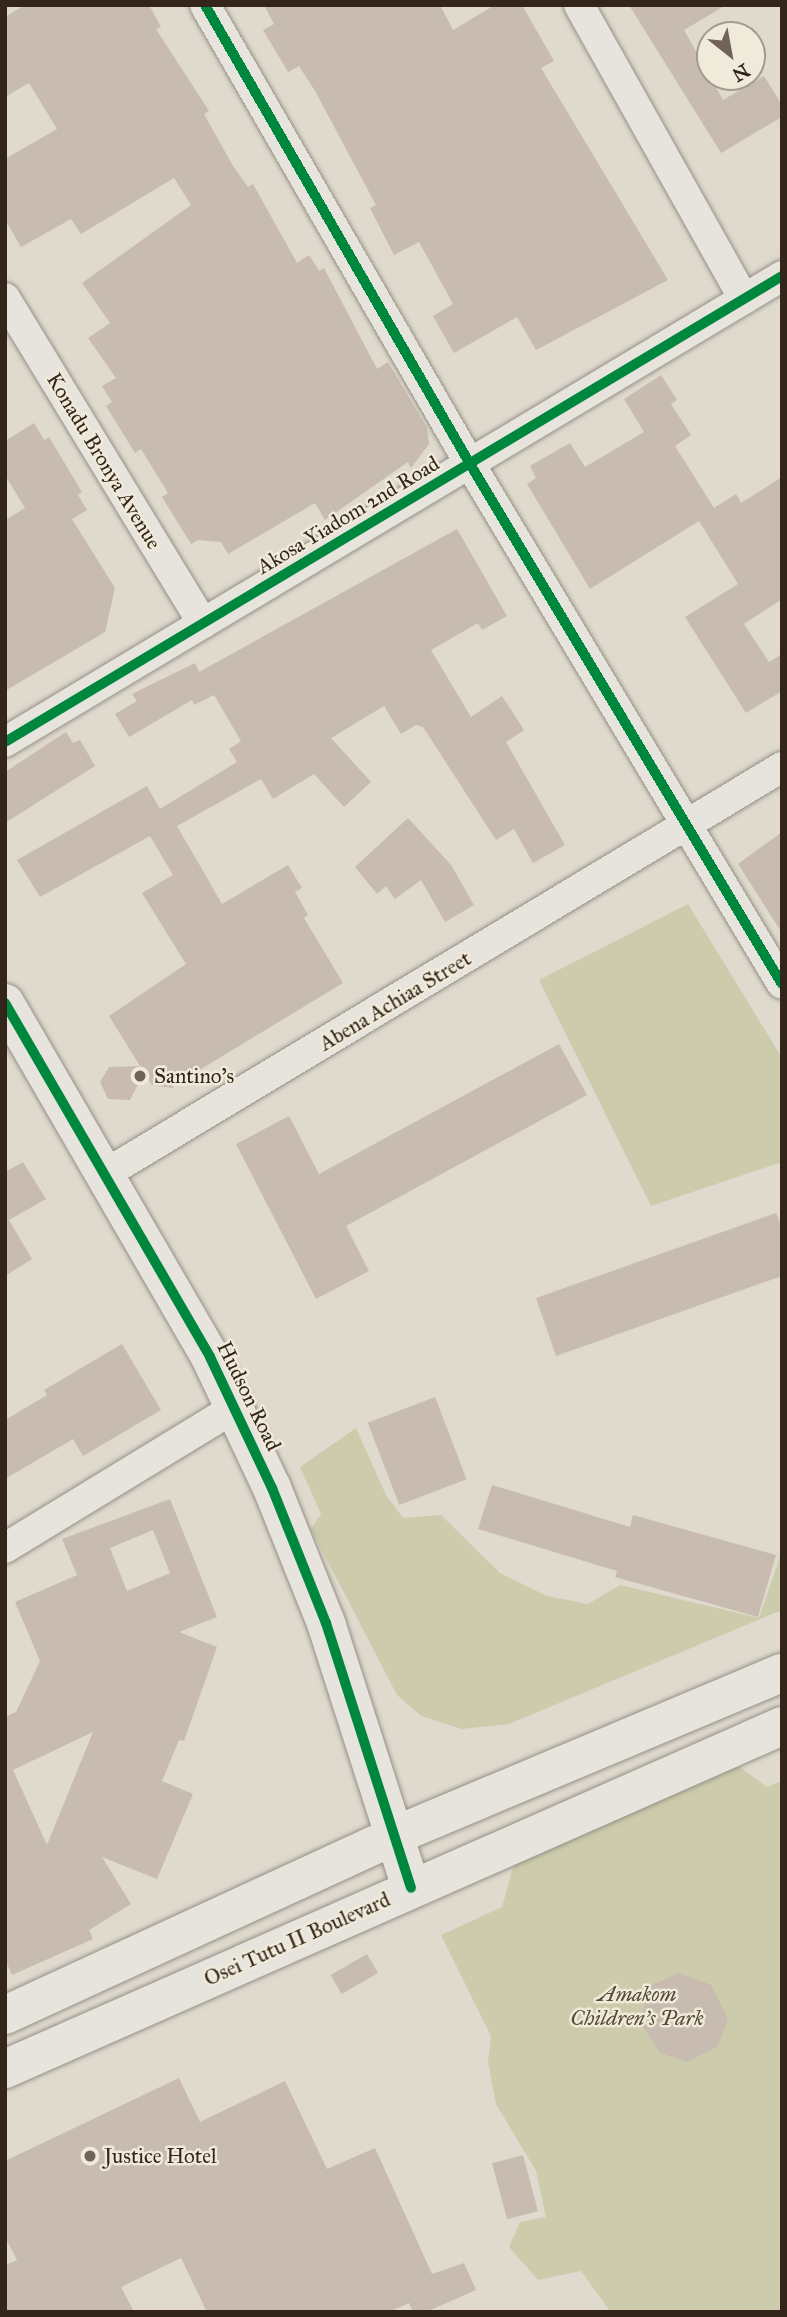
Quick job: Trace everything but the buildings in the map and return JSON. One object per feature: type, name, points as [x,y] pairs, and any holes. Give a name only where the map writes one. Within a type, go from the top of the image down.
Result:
[{"type":"main road","name":"Hudson Road","points":[[5,1003],[105,1174],[234,1408],[307,1573],[396,1835],[411,1888]]},
{"type":"main road","points":[[5,2015],[396,1835],[782,1673]]},
{"type":"main road","name":"Osei Tutu II Boulevard","points":[[5,2069],[782,1726]]},
{"type":"street","points":[[205,5],[470,464],[782,984]]},
{"type":"street","points":[[579,5],[744,299]]},
{"type":"street","name":"Akosa Yiadom 2nd Road","points":[[5,743],[782,276]]},
{"type":"street","name":"Konadu Bronya Avenue","points":[[5,298],[203,624]]},
{"type":"street","name":"Abena Achiaa Street","points":[[105,1174],[782,767]]},
{"type":"street","points":[[5,1548],[234,1408]]},
{"type":"green space","points":[[688,904],[782,1058],[782,1162],[651,1206],[539,980]]},
{"type":"green space","points":[[356,1428],[386,1495],[403,1518],[441,1515],[500,1573],[547,1596],[588,1604],[620,1585],[759,1618],[782,1551],[782,1610],[509,1724],[462,1729],[421,1716],[397,1695],[311,1529],[321,1514],[300,1467]]},
{"type":"green space","name":"Amakom Children's Park","points":[[738,1766],[767,1787],[782,1781],[782,2312],[611,2312],[581,2271],[538,2280],[509,2247],[520,2222],[546,2217],[536,2171],[496,2104],[488,2062],[491,2036],[441,1935],[502,1907],[514,1864],[549,1845],[611,1823],[637,1801]]},
{"type":"cycle path","points":[[205,5],[470,464],[782,984]]},
{"type":"cycle path","points":[[5,742],[782,276]]},
{"type":"cycle path","points":[[5,1003],[210,1357],[272,1488],[326,1623],[411,1888]]},
{"type":"place","name":"Santino's","points":[[140,1076]]},
{"type":"place","name":"Justice Hotel","points":[[90,2156]]}]
